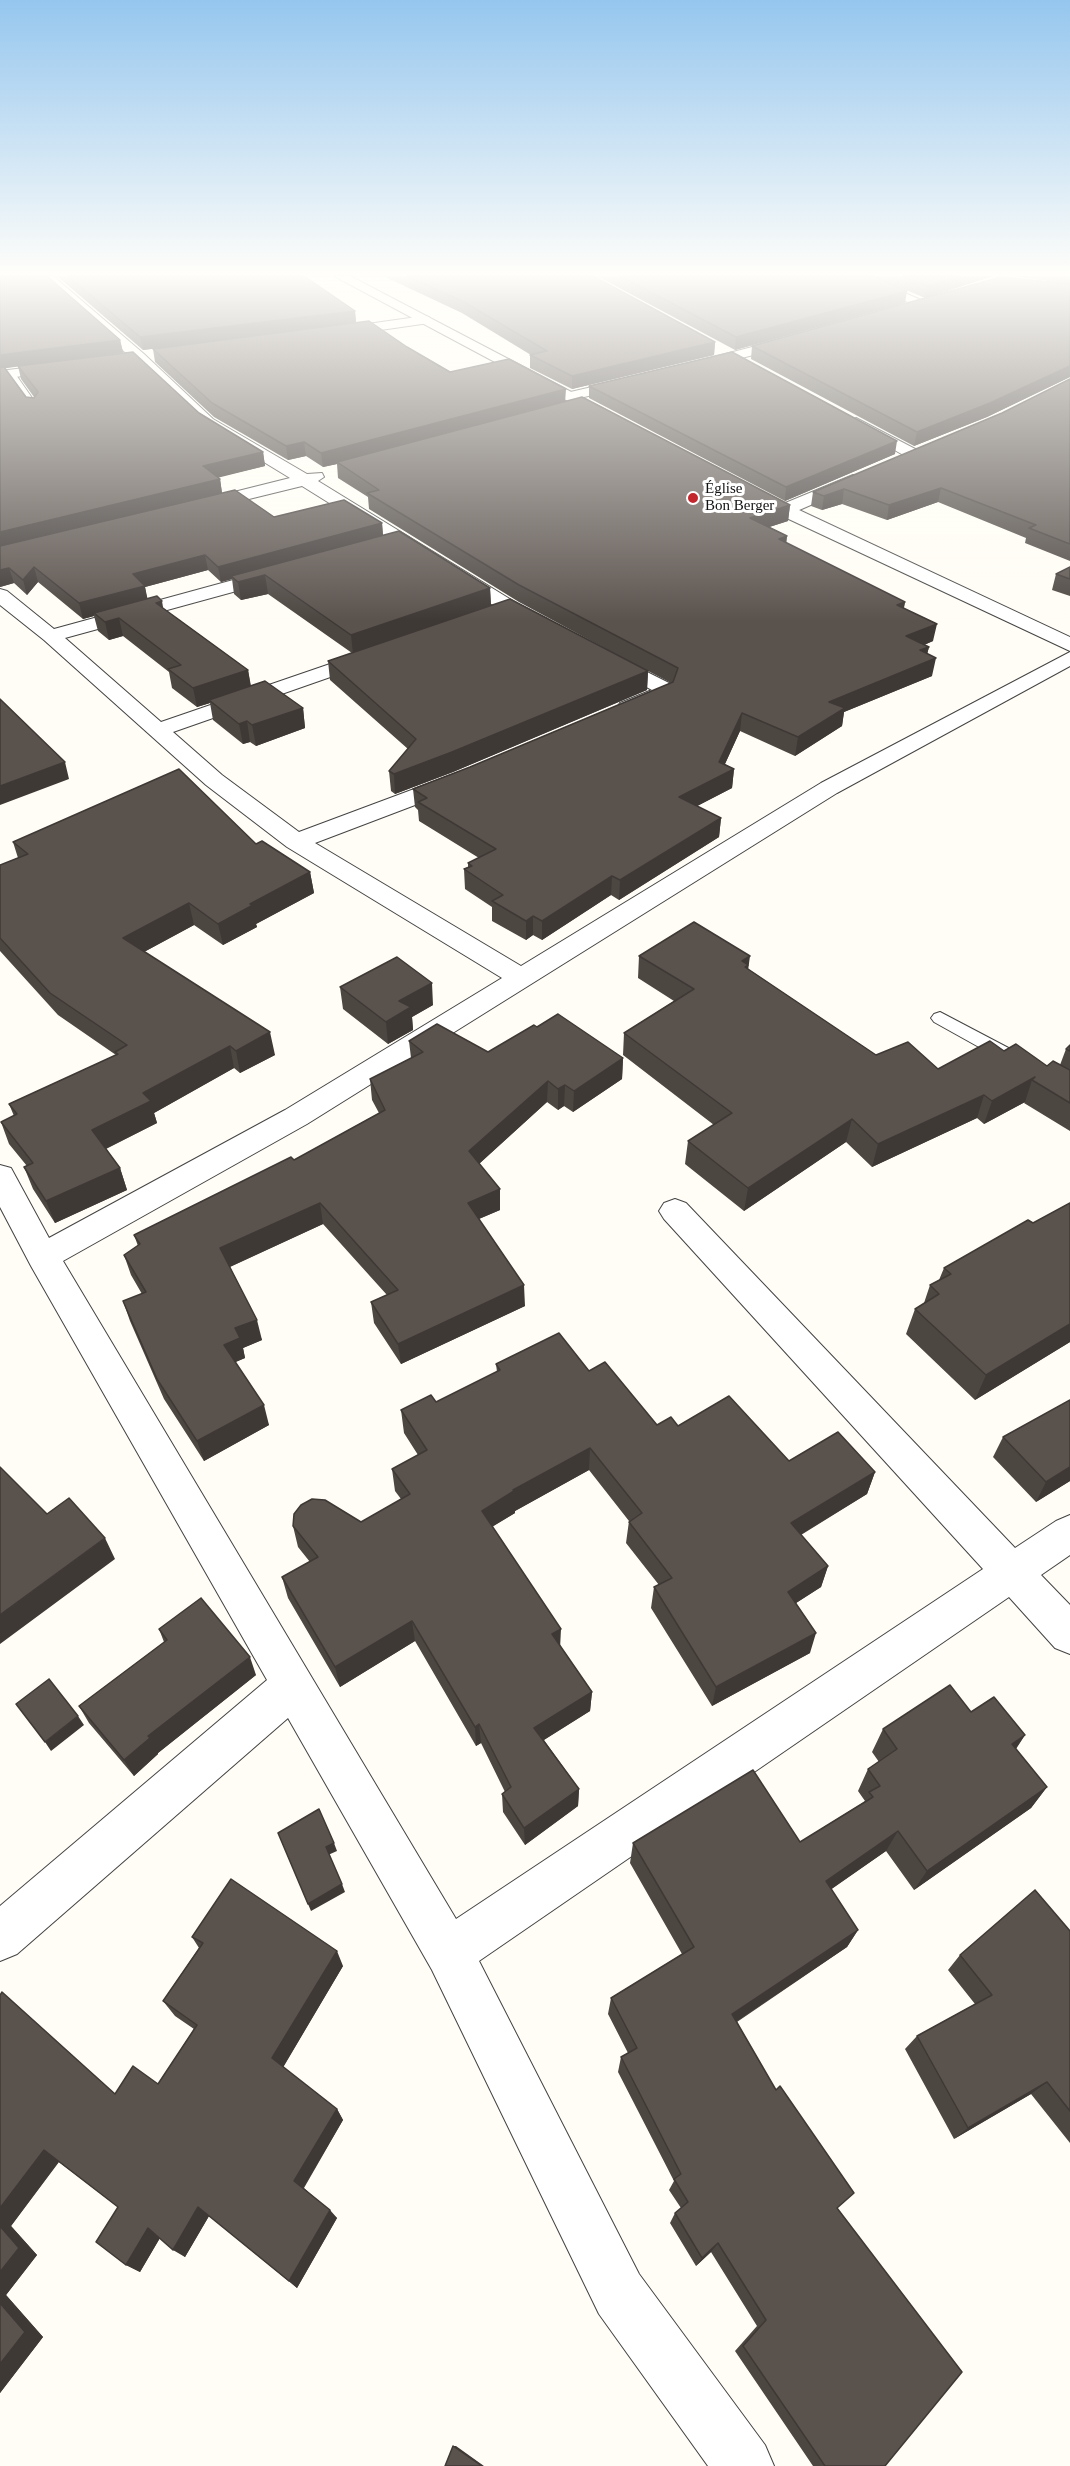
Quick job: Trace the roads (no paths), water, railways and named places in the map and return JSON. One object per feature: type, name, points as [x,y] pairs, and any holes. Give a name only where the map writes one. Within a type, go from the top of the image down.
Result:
[{"type":"street","points":[[175,391],[208,422],[404,540],[511,608],[552,629]]},
{"type":"street","points":[[550,391],[573,404],[627,426]]},
{"type":"street","points":[[573,404],[610,391]]},
{"type":"street","points":[[847,418],[918,452],[892,463]]},
{"type":"street","points":[[783,510],[870,473]]},
{"type":"street","points":[[181,511],[327,474]]},
{"type":"street","points":[[731,482],[783,510],[1070,645]]},
{"type":"street","points":[[381,546],[404,540]]},
{"type":"street","points":[[51,636],[290,571]]},
{"type":"street","points":[[0,595],[51,636],[214,780],[296,842],[522,978]]},
{"type":"street","points":[[489,615],[511,608]]},
{"type":"street","points":[[158,730],[389,650]]},
{"type":"street","points":[[592,651],[664,688],[663,693],[610,716]]},
{"type":"street","points":[[43,1257],[296,1117],[829,788],[1070,658]]},
{"type":"street","points":[[296,842],[472,775]]},
{"type":"street","points":[[0,1176],[43,1257],[449,1953],[619,2294],[744,2466]]},
{"type":"street","points":[[675,1211],[1011,1574],[1070,1634]]},
{"type":"street","points":[[449,1953],[1070,1533]]},
{"type":"street","points":[[0,1936],[294,1685]]},
{"type":"lane","points":[[20,391],[34,407]]},
{"type":"lane","points":[[940,1018],[1030,1067]]},
{"type":"place","name":"Église Bon Berger","points":[[693,498]]}]
